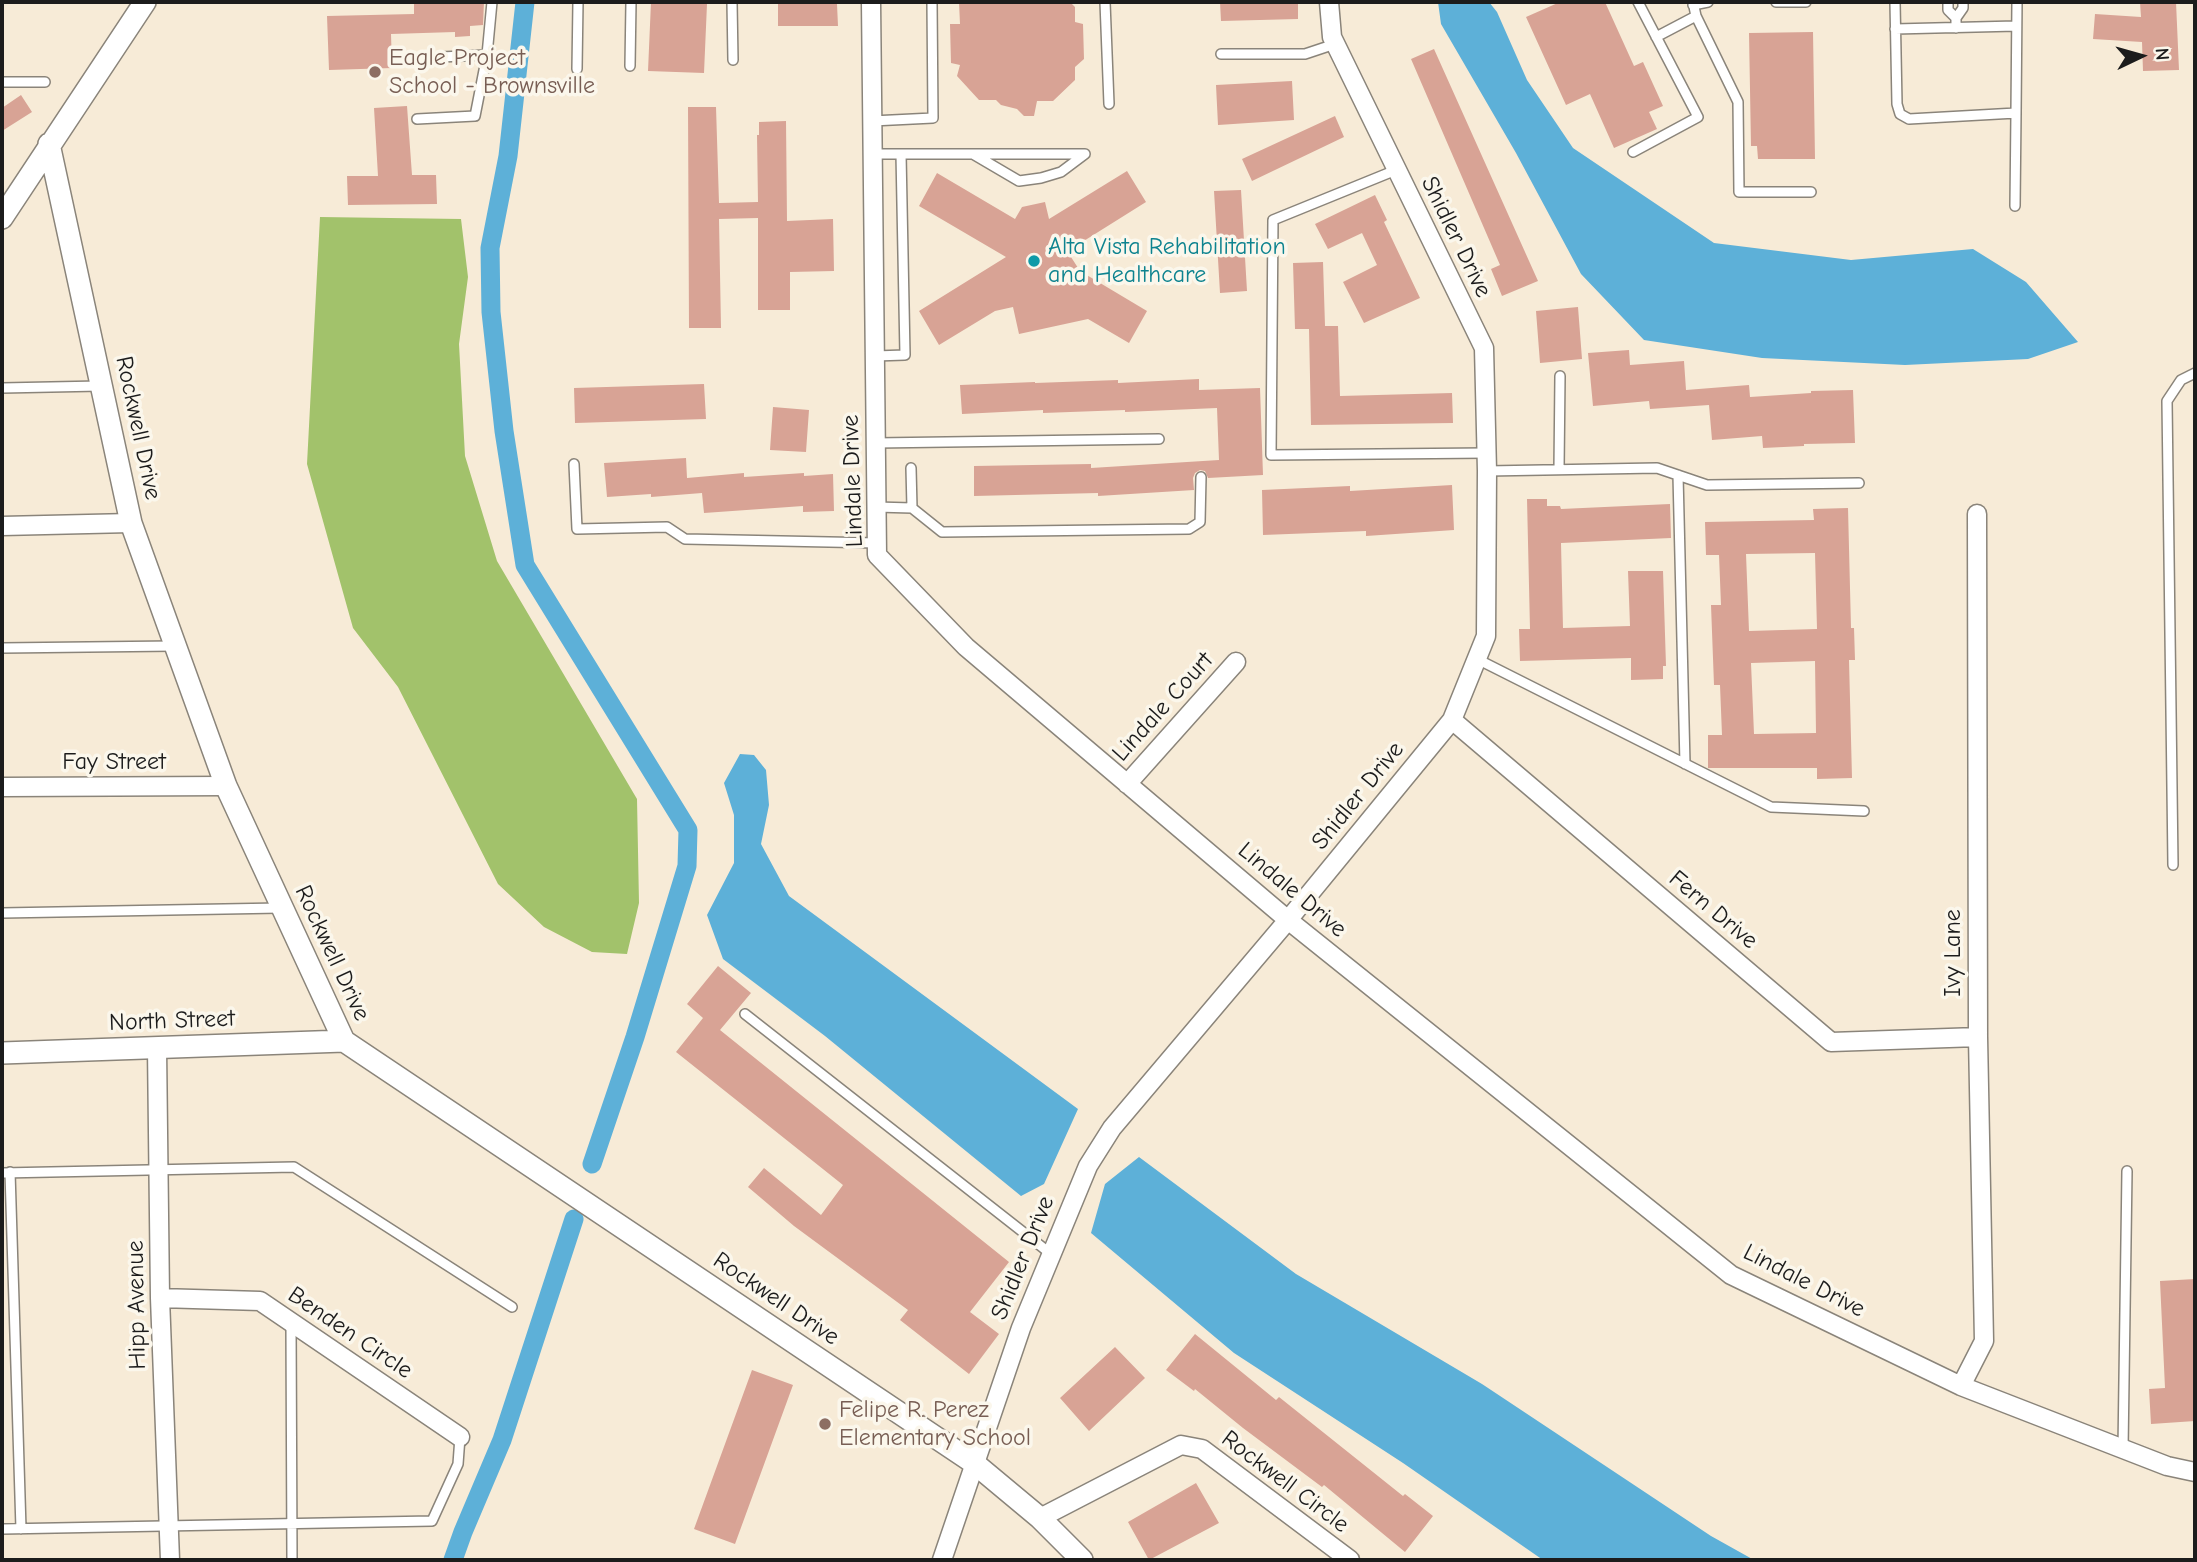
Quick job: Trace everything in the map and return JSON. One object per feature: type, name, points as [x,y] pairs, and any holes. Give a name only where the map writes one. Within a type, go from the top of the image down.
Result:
[{"type":"street","points":[[2,218],[145,2]]},
{"type":"street","name":"Lindale Drive","points":[[871,2],[877,555],[965,648],[1288,920],[1731,1275],[1961,1386],[2167,1466],[2195,1472]]},
{"type":"street","name":"Shidler Drive","points":[[943,1560],[1021,1328],[1088,1166],[1112,1128],[1452,720],[1486,636],[1487,462],[1484,348],[1335,44],[1329,2]]},
{"type":"street","name":"Rockwell Drive","points":[[49,144],[131,523],[226,786],[344,1041],[974,1463],[1040,1518],[1082,1560]]},
{"type":"street","name":"Ivy Lane","points":[[1961,1386],[1984,1341],[1978,1037],[1977,514]]},
{"type":"street","points":[[2,526],[131,523]]},
{"type":"street","name":"Lindale Court","points":[[1127,784],[1236,662]]},
{"type":"street","name":"Fern Drive","points":[[1452,720],[1831,1042],[1978,1037]]},
{"type":"street","name":"Fay Street","points":[[2,787],[226,786]]},
{"type":"street","name":"North Street","points":[[2,1052],[344,1041]]},
{"type":"street","name":"Hipp Avenue","points":[[157,1048],[160,1298],[170,1560]]},
{"type":"street","name":"Benden Circle","points":[[160,1298],[260,1301],[290,1324],[460,1437]]},
{"type":"street","name":"Rockwell Circle","points":[[1040,1518],[1181,1445],[1202,1449],[1350,1560]]},
{"type":"lane","points":[[417,118],[475,116],[487,55],[492,2]]},
{"type":"lane","points":[[577,69],[578,2]]},
{"type":"lane","points":[[630,66],[631,2]]},
{"type":"lane","points":[[732,2],[733,60]]},
{"type":"lane","points":[[872,121],[933,118],[932,2]]},
{"type":"lane","points":[[1105,2],[1109,104]]},
{"type":"lane","points":[[1633,152],[1698,117],[1638,2]]},
{"type":"lane","points":[[1708,2],[1693,3],[1696,16],[1738,102],[1739,192],[1811,192]]},
{"type":"lane","points":[[1776,2],[1806,2]]},
{"type":"lane","points":[[1895,2],[1897,104],[1900,114],[1909,119],[2016,113]]},
{"type":"lane","points":[[1948,2],[1948,10],[1956,22]]},
{"type":"lane","points":[[1956,22],[1963,2]]},
{"type":"lane","points":[[2015,205],[2017,2]]},
{"type":"lane","points":[[1656,37],[1696,16]]},
{"type":"lane","points":[[1895,29],[1956,22],[2016,26]]},
{"type":"lane","points":[[1221,54],[1305,54],[1335,44]]},
{"type":"lane","points":[[417,58],[487,55]]},
{"type":"lane","points":[[2,82],[45,82]]},
{"type":"lane","points":[[873,154],[901,154],[973,154],[1085,154],[1061,172],[1019,181],[973,154]]},
{"type":"lane","points":[[875,356],[905,355],[901,154]]},
{"type":"lane","points":[[1396,170],[1273,220],[1271,455],[1487,462],[1559,469],[1657,468],[1707,485],[1859,483]]},
{"type":"lane","points":[[2173,865],[2166,401],[2181,380],[2195,373]]},
{"type":"lane","points":[[1559,469],[1560,376]]},
{"type":"lane","points":[[2,388],[102,386]]},
{"type":"lane","points":[[876,443],[1159,439]]},
{"type":"lane","points":[[574,464],[577,529],[667,527],[685,539],[877,543]]},
{"type":"lane","points":[[911,468],[912,509]]},
{"type":"lane","points":[[1678,475],[1685,764]]},
{"type":"lane","points":[[876,508],[912,509],[942,532],[1189,529],[1200,522],[1201,477]]},
{"type":"lane","points":[[2,648],[176,646]]},
{"type":"lane","points":[[1477,659],[1772,807],[1864,811]]},
{"type":"lane","points":[[2,913],[282,908]]},
{"type":"lane","points":[[745,1014],[1051,1254]]},
{"type":"lane","points":[[21,1528],[6,1172],[294,1167],[512,1307]]},
{"type":"lane","points":[[2123,1449],[2127,1171]]},
{"type":"lane","points":[[290,1324],[292,1560]]},
{"type":"lane","points":[[2,1529],[432,1521],[458,1464],[460,1437]]},
{"type":"green space","points":[[320,217],[461,219],[468,277],[459,344],[465,456],[497,561],[637,799],[639,903],[627,954],[592,952],[544,927],[498,884],[398,687],[353,628],[307,464]]},
{"type":"water","points":[[1438,2],[1489,2],[1497,12],[1527,80],[1573,148],[1714,243],[1851,260],[1973,249],[2026,282],[2078,342],[2028,359],[1905,365],[1762,358],[1644,340],[1581,274],[1516,153],[1441,24]]},
{"type":"water","points":[[740,754],[754,755],[766,770],[769,805],[761,844],[789,896],[1078,1109],[1044,1184],[1021,1196],[825,1036],[723,959],[707,915],[734,863],[734,815],[724,783]]},
{"type":"water","points":[[1139,1157],[1296,1274],[1482,1384],[1711,1536],[1754,1560],[1543,1560],[1403,1463],[1234,1353],[1091,1233],[1105,1184]]},
{"type":"building","points":[[414,2],[484,2],[483,25],[470,26],[470,36],[455,37],[455,32],[391,34],[392,68],[329,70],[327,16],[414,14]]},
{"type":"building","points":[[651,2],[707,4],[704,73],[648,71]]},
{"type":"building","points":[[778,2],[837,4],[838,26],[778,26]]},
{"type":"building","points":[[959,2],[1070,2],[1075,7],[1075,22],[1083,24],[1084,59],[1075,67],[1075,80],[1053,101],[1037,101],[1034,116],[1024,116],[1017,109],[1001,105],[996,100],[979,100],[957,76],[960,65],[951,63],[950,24],[960,24]]},
{"type":"building","points":[[1220,2],[1298,2],[1298,19],[1221,21]]},
{"type":"building","points":[[1560,2],[1605,2],[1634,66],[1643,62],[1663,106],[1649,112],[1657,129],[1614,148],[1590,94],[1566,105],[1526,17]]},
{"type":"building","points":[[2140,2],[2176,2],[2179,70],[2143,71],[2142,42],[2093,39],[2095,14],[2141,17]]},
{"type":"building","points":[[1813,32],[1815,159],[1758,159],[1757,146],[1751,146],[1749,33]]},
{"type":"building","points":[[1434,49],[1538,281],[1502,296],[1491,269],[1500,265],[1411,59]]},
{"type":"building","points":[[1292,81],[1294,120],[1218,125],[1216,85]]},
{"type":"building","points":[[21,95],[32,112],[2,131],[2,108]]},
{"type":"building","points":[[407,106],[412,175],[436,175],[437,204],[348,205],[347,176],[378,176],[374,108]]},
{"type":"building","points":[[688,107],[716,107],[719,203],[758,202],[759,122],[786,121],[787,221],[833,219],[834,271],[790,272],[790,310],[758,310],[758,218],[719,219],[721,328],[689,328]]},
{"type":"building","points":[[1335,116],[1344,137],[1252,181],[1242,159]]},
{"type":"building","name":"Alta Vista Rehabilitation and Healthcare","points":[[1127,171],[1146,202],[1079,244],[1071,257],[1080,271],[1147,311],[1129,343],[1088,319],[1019,334],[1013,307],[995,311],[939,345],[919,311],[1006,257],[919,206],[937,173],[1015,219],[1022,207],[1045,202],[1049,219]]},
{"type":"building","points":[[1241,190],[1247,291],[1220,293],[1214,191]]},
{"type":"building","points":[[1375,195],[1387,220],[1384,222],[1420,298],[1364,323],[1343,282],[1377,265],[1362,233],[1328,249],[1315,224]]},
{"type":"building","points":[[1323,262],[1325,326],[1338,326],[1340,396],[1452,393],[1453,423],[1311,425],[1309,329],[1295,329],[1293,263]]},
{"type":"building","points":[[1578,307],[1582,359],[1540,363],[1536,311]]},
{"type":"building","points":[[1629,350],[1630,365],[1684,361],[1686,390],[1749,385],[1750,397],[1853,390],[1855,443],[1763,448],[1762,436],[1712,440],[1709,405],[1650,409],[1649,401],[1593,406],[1588,353]]},
{"type":"building","points":[[1199,379],[1199,390],[1260,388],[1263,475],[1208,478],[1205,471],[1200,470],[1193,478],[1194,490],[1098,496],[1098,493],[974,496],[974,466],[1091,464],[1091,468],[1219,460],[1217,408],[962,414],[960,385]]},
{"type":"building","points":[[704,384],[706,419],[575,423],[574,388]]},
{"type":"building","points":[[773,407],[809,410],[806,452],[770,450]]},
{"type":"building","points":[[686,458],[687,478],[744,473],[744,477],[833,474],[834,511],[803,512],[803,506],[704,513],[702,493],[607,497],[604,463]]},
{"type":"building","points":[[1452,485],[1454,530],[1366,536],[1366,531],[1263,535],[1262,490],[1350,486],[1350,491]]},
{"type":"building","points":[[1527,499],[1547,499],[1547,506],[1560,506],[1561,509],[1670,504],[1671,538],[1561,543],[1563,628],[1630,626],[1628,571],[1663,571],[1666,666],[1663,666],[1663,679],[1631,680],[1631,658],[1520,661],[1519,629],[1530,629]]},
{"type":"building","points":[[1848,508],[1851,628],[1854,628],[1855,660],[1849,660],[1852,778],[1817,779],[1817,768],[1708,768],[1708,735],[1722,735],[1720,685],[1714,685],[1711,605],[1721,605],[1719,555],[1706,555],[1705,522],[1814,520],[1813,509]],"holes":[[[1815,553],[1817,629],[1749,631],[1746,554]],[[1815,661],[1816,733],[1754,734],[1751,663]]]},
{"type":"building","points":[[718,966],[751,993],[720,1030],[1009,1262],[970,1312],[999,1334],[969,1374],[900,1320],[908,1310],[794,1226],[748,1187],[764,1168],[821,1215],[843,1185],[676,1052],[703,1018],[687,1004]]},
{"type":"building","points":[[2195,1279],[2195,1421],[2151,1424],[2149,1389],[2165,1388],[2160,1281]]},
{"type":"building","points":[[1195,1334],[1276,1400],[1279,1397],[1403,1496],[1405,1494],[1433,1516],[1405,1552],[1324,1485],[1322,1487],[1195,1389],[1194,1391],[1166,1370]]},
{"type":"building","points":[[1115,1347],[1145,1378],[1089,1431],[1060,1398]]},
{"type":"building","points":[[752,1370],[793,1385],[735,1544],[694,1529]]},
{"type":"building","points":[[1196,1483],[1219,1523],[1149,1560],[1128,1522]]},
{"type":"waterway","points":[[525,2],[508,156],[490,248],[491,312],[504,431],[525,565],[688,830],[687,866],[635,1037],[592,1164]]},
{"type":"waterway","points":[[453,1560],[502,1440],[574,1219]]},
{"type":"place","name":"Eagle Project School - Brownsville","points":[[375,72]]},
{"type":"place","name":"Alta Vista Rehabilitation and Healthcare","points":[[1034,261]]},
{"type":"place","name":"Felipe R. Perez Elementary School","points":[[825,1424]]}]
